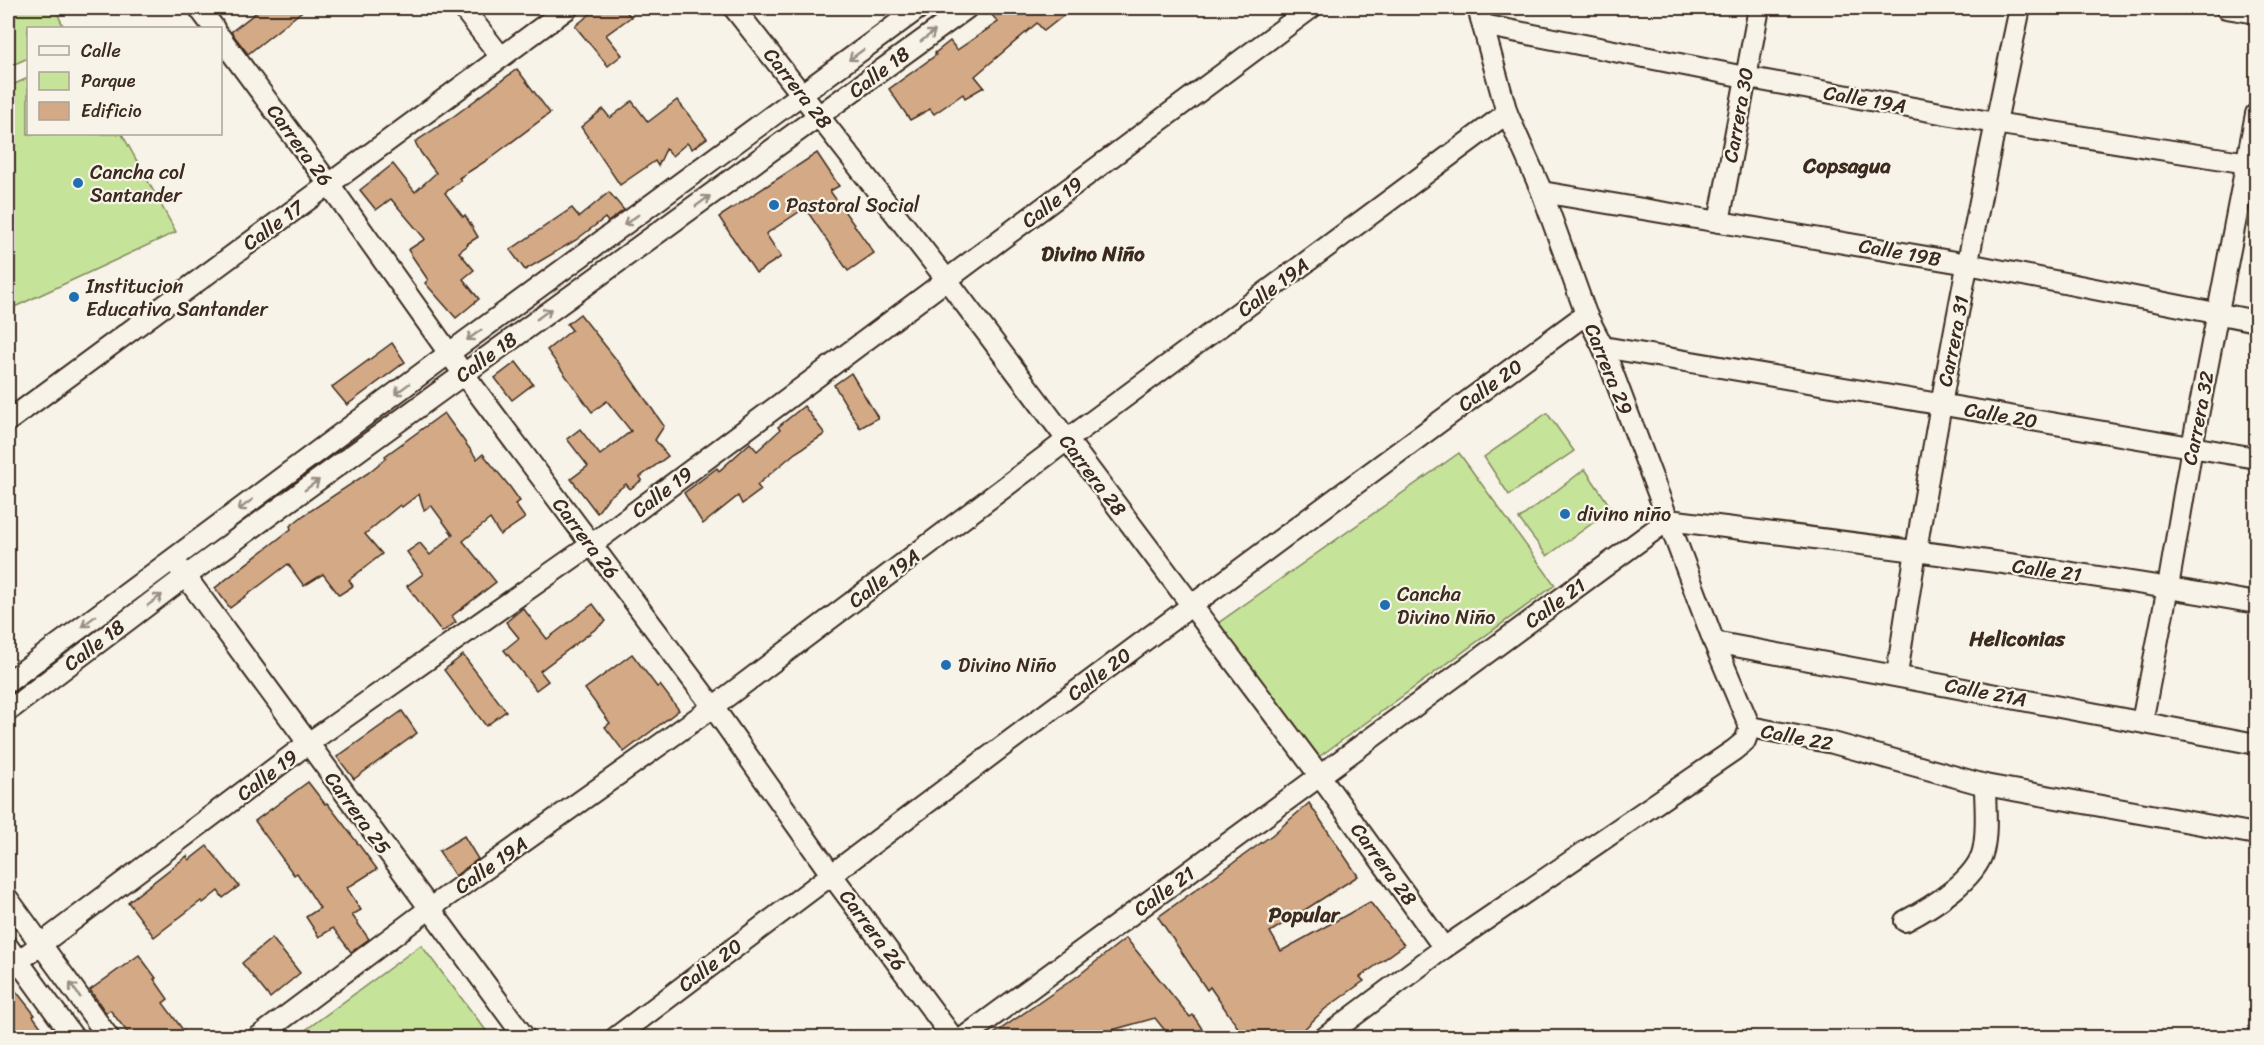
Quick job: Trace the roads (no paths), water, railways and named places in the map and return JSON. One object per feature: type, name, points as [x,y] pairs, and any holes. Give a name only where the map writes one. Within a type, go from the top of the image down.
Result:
[{"type":"street","points":[[199,8],[213,27]]},
{"type":"street","points":[[463,8],[501,57]]},
{"type":"street","name":"Calle 17","points":[[8,421],[568,8]]},
{"type":"street","name":"Carrera 28","points":[[734,8],[947,280],[1320,776],[1444,948]]},
{"type":"street","name":"Calle 18","points":[[8,682],[448,354],[920,8]]},
{"type":"street","name":"Calle 18","points":[[8,711],[186,576],[967,8]]},
{"type":"street","name":"Calle 19","points":[[11,959],[41,944],[307,744],[591,545],[1311,8]]},
{"type":"street","name":"Carrera 30","points":[[1719,222],[1760,8]]},
{"type":"street","name":"Carrera 31","points":[[1897,675],[1940,405],[2020,8]]},
{"type":"street","points":[[2226,8],[2256,13]]},
{"type":"street","name":"Calle 19A","points":[[1480,16],[1745,77],[1995,123],[2248,163]]},
{"type":"street","name":"Carrera 29","points":[[1480,16],[1507,113],[1542,192],[1586,314],[1603,347],[1714,642],[1750,727]]},
{"type":"street","name":"Carrera 26","points":[[222,40],[329,184],[448,354],[713,707],[831,874],[953,1038]]},
{"type":"street","name":"Calle 19A","points":[[257,1038],[429,909],[713,707],[1507,113]]},
{"type":"street","name":"Carrera 32","points":[[2142,722],[2256,114]]},
{"type":"street","name":"Calle 19B","points":[[1542,192],[1968,264],[2256,321]]},
{"type":"street","name":"Calle 20","points":[[615,1038],[831,874],[1013,741],[1190,605],[1586,314]]},
{"type":"street","name":"Calle 20","points":[[1603,347],[2256,459]]},
{"type":"street","name":"Calle 21","points":[[963,1038],[1668,520],[1915,551],[2168,587],[2256,603]]},
{"type":"street","name":"Carrera 25","points":[[172,558],[525,1038]]},
{"type":"street","name":"Calle 21A","points":[[1714,642],[2256,744]]},
{"type":"street","name":"Calle 22","points":[[1324,1038],[1444,948],[1734,750],[1745,741],[1750,727],[1833,743],[1984,785],[2256,834]]},
{"type":"street","points":[[1905,921],[1972,874],[1983,853],[1986,825],[1984,785]]},
{"type":"street","points":[[8,899],[109,1038]]},
{"type":"street","points":[[11,959],[74,1038]]},
{"type":"place","name":"Cancha col Santander","points":[[78,183]]},
{"type":"place","name":"Pastoral Social","points":[[774,205]]},
{"type":"place","name":"Institucion Educativa Santander","points":[[74,297]]},
{"type":"place","name":"divino niño","points":[[1565,514]]},
{"type":"place","name":"Cancha Divino Niño","points":[[1385,605]]},
{"type":"place","name":"Divino Niño","points":[[946,665]]},
{"type":"district","name":"Copsagua","points":[[1847,166]]},
{"type":"district","name":"Divino Niño","points":[[1093,254]]},
{"type":"district","name":"Heliconias","points":[[2017,639]]},
{"type":"district","name":"Popular","points":[[1304,915]]}]
